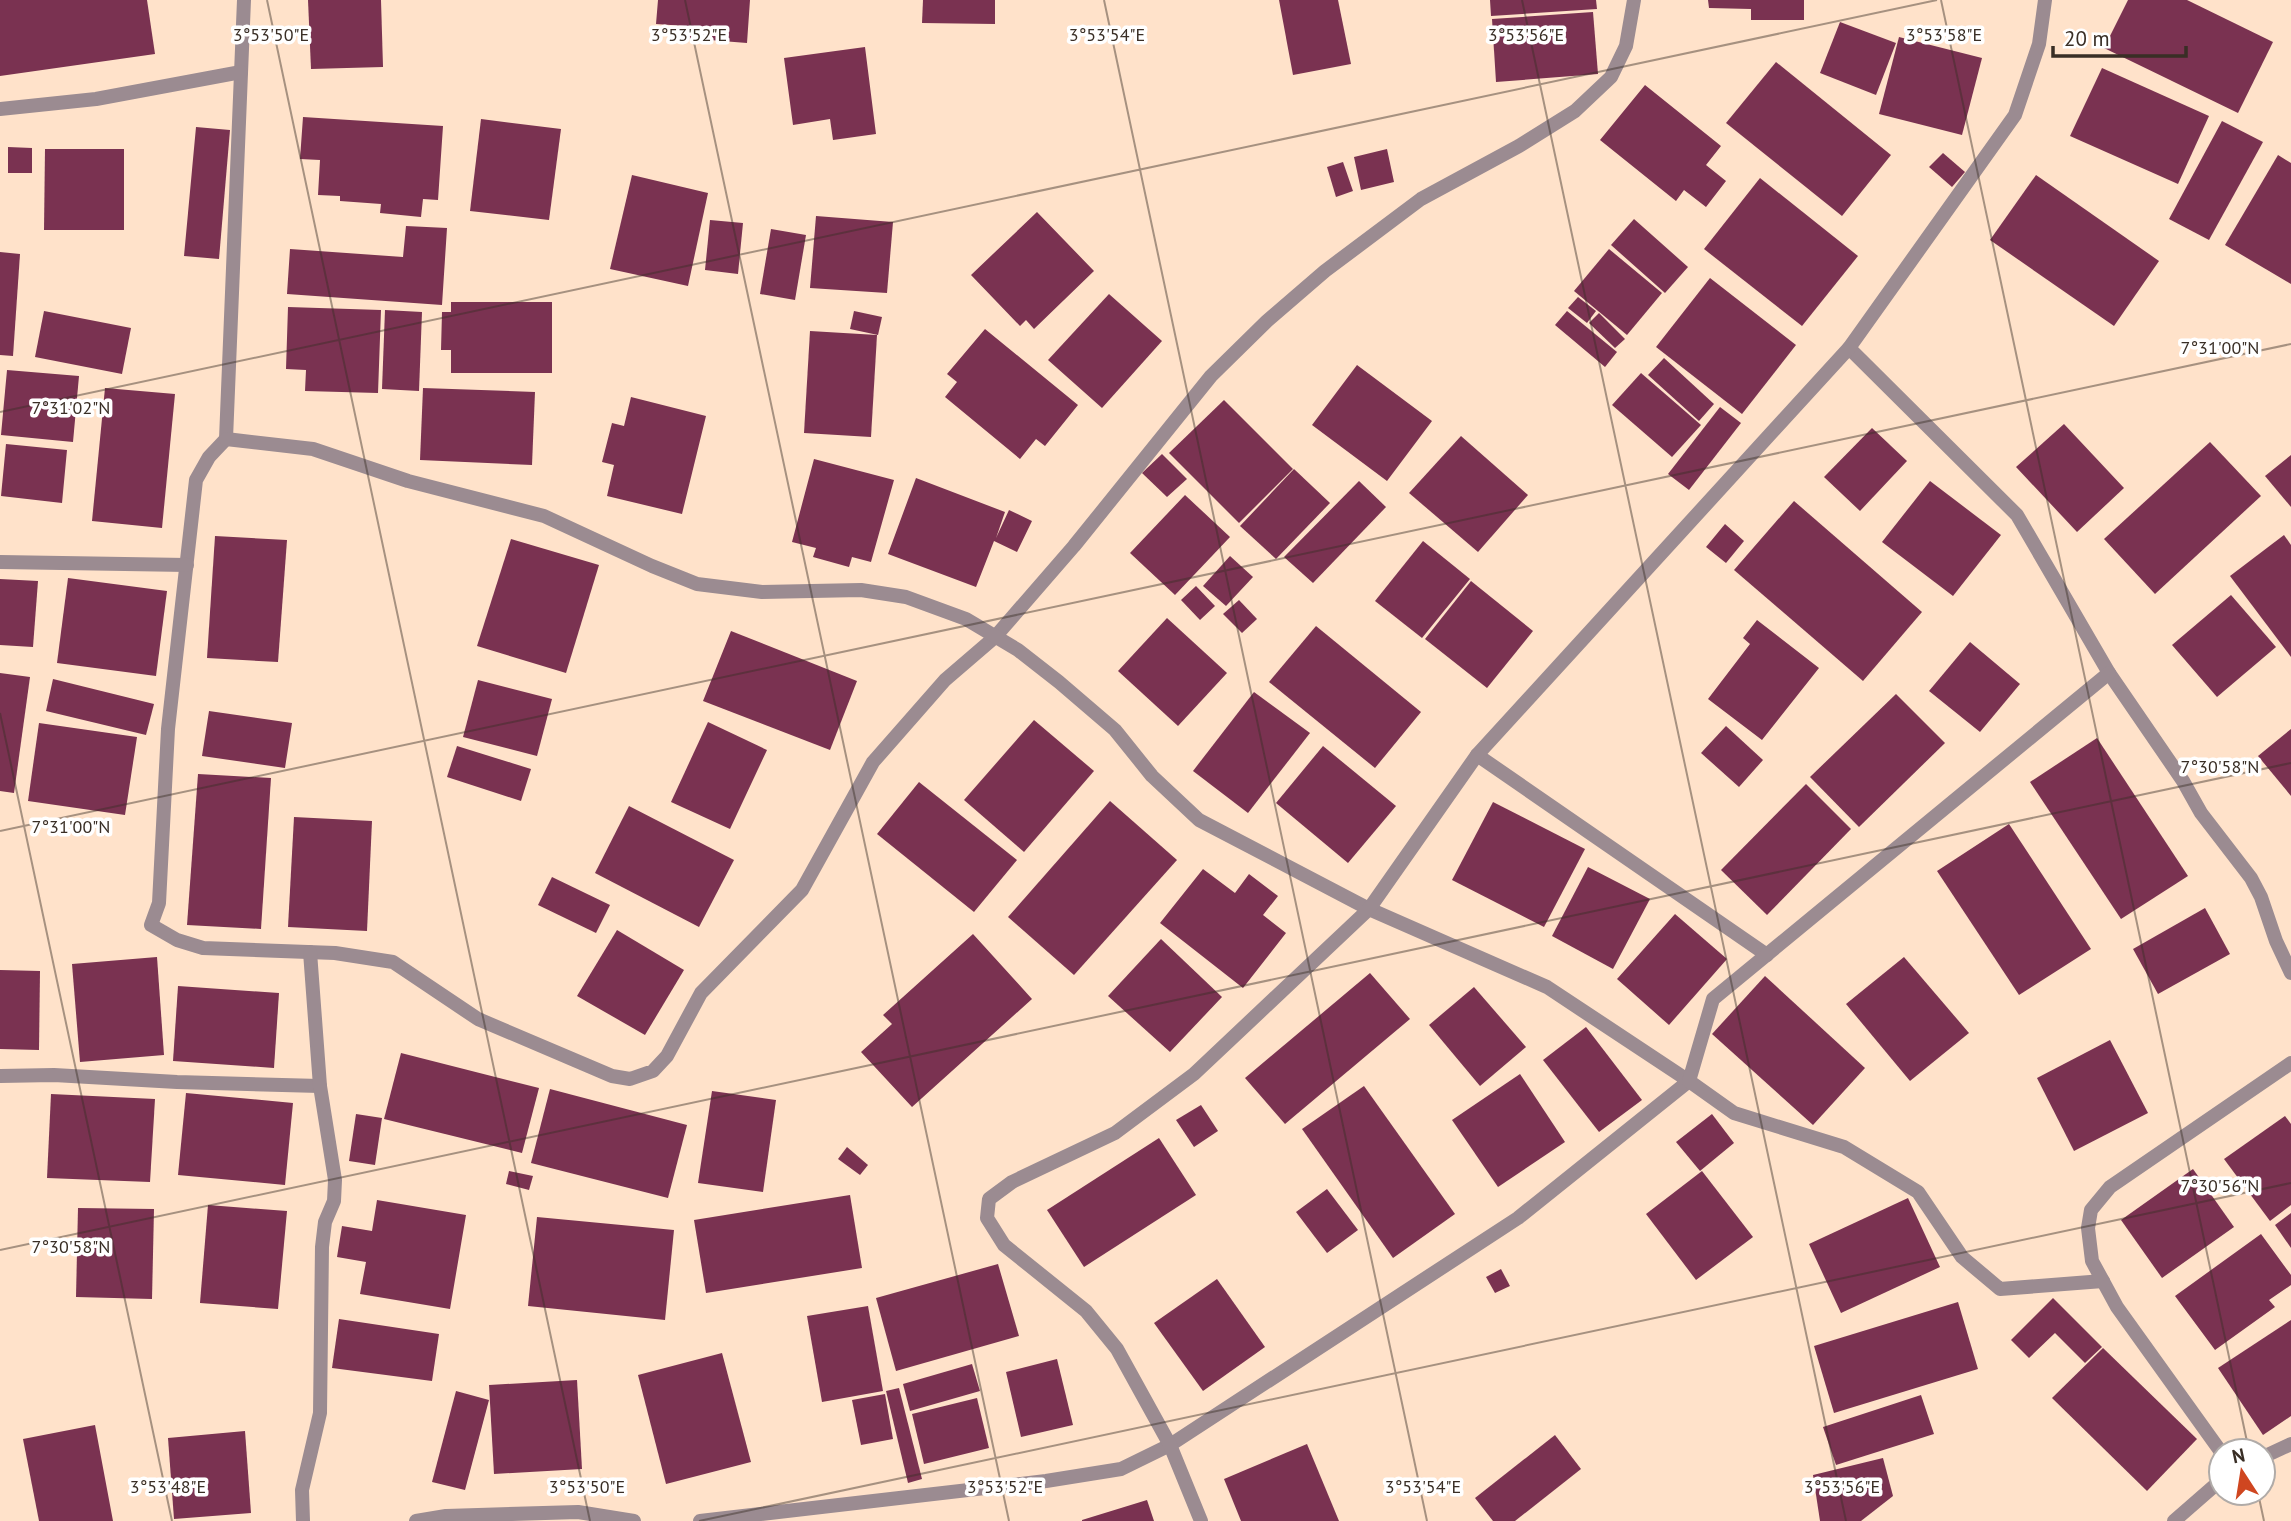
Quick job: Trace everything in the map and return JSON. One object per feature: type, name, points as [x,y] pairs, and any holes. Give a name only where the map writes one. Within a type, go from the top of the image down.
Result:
[{"type":"street","points":[[244,0],[226,439],[209,457],[196,480],[168,729],[159,903],[151,925],[177,940],[203,948],[358,955],[393,961],[478,1019],[612,1076],[630,1079],[653,1071],[667,1056],[701,993],[802,890],[873,762],[944,680],[995,637],[1074,546],[1211,376],[1267,321],[1325,271],[1422,199],[1519,146],[1575,111],[1611,77],[1626,46],[1634,0]]},
{"type":"street","points":[[1201,1521],[1170,1446],[1117,1349],[1086,1311],[1004,1245],[987,1218],[989,1199],[1012,1182],[1115,1133],[1184,1081],[1369,909],[1477,755],[1849,348],[2015,115],[2039,44],[2045,0]]},
{"type":"street","points":[[0,109],[96,99],[242,72]]},
{"type":"street","points":[[1849,348],[2017,515],[2109,673],[2183,781],[2201,813],[2251,878],[2291,973]]},
{"type":"street","points":[[226,439],[313,449],[408,481],[544,516],[697,584],[762,592],[862,590],[906,597],[966,618],[1018,650],[1115,730],[1153,776],[1199,820],[1369,909],[1547,987],[1734,1113],[1844,1147],[1918,1192],[1962,1257],[2000,1289],[2103,1281]]},
{"type":"street","points":[[0,562],[187,565]]},
{"type":"street","points":[[700,1521],[1058,1479],[1121,1469],[1170,1446],[1518,1218],[1689,1082],[1713,999],[2109,673]]},
{"type":"street","points":[[1477,755],[1767,956]]},
{"type":"street","points":[[303,1521],[302,1490],[320,1413],[322,1247],[325,1222],[334,1201],[335,1180],[320,1086],[310,952]]},
{"type":"street","points":[[2210,1437],[2117,1307],[2092,1261],[2088,1228],[2091,1210],[2110,1187],[2291,1063]]},
{"type":"street","points":[[0,1076],[54,1075],[320,1086]]},
{"type":"street","points":[[2174,1521],[2207,1492]]},
{"type":"street","points":[[416,1521],[446,1516],[578,1512],[634,1521]]},
{"type":"building","points":[[0,0],[147,0],[155,54],[0,76]]},
{"type":"building","points":[[308,0],[381,0],[383,67],[311,69]]},
{"type":"building","points":[[658,0],[750,0],[747,43],[684,38],[685,26],[656,24]]},
{"type":"building","points":[[923,0],[995,0],[995,24],[922,23]]},
{"type":"building","points":[[1279,0],[1338,0],[1351,64],[1293,75]]},
{"type":"building","points":[[1490,0],[1596,0],[1597,9],[1491,16]]},
{"type":"building","points":[[1708,0],[1804,0],[1804,20],[1751,20],[1751,9],[1709,8]]},
{"type":"building","points":[[2128,0],[2187,0],[2273,42],[2238,113],[2104,48]]},
{"type":"building","points":[[1593,12],[1598,74],[1496,82],[1492,19]]},
{"type":"building","points":[[1840,22],[1896,43],[1876,95],[1820,73]]},
{"type":"building","points":[[1899,37],[1982,58],[1962,135],[1879,114]]},
{"type":"building","points":[[865,47],[876,134],[833,140],[830,119],[793,125],[784,58]]},
{"type":"building","points":[[1776,62],[1891,155],[1842,216],[1726,123]]},
{"type":"building","points":[[2102,68],[2209,116],[2178,184],[2070,136]]},
{"type":"building","points":[[1645,85],[1721,146],[1706,165],[1726,181],[1706,207],[1684,190],[1676,201],[1600,140]]},
{"type":"building","points":[[303,117],[443,126],[438,200],[423,199],[421,217],[380,213],[381,204],[340,201],[340,196],[318,195],[320,160],[300,159]]},
{"type":"building","points":[[481,119],[561,129],[549,220],[470,211]]},
{"type":"building","points":[[2222,121],[2263,142],[2209,240],[2169,219]]},
{"type":"building","points":[[196,127],[230,130],[219,259],[184,256]]},
{"type":"building","points":[[8,147],[32,148],[32,173],[8,173]]},
{"type":"building","points":[[45,149],[124,149],[124,230],[44,230]]},
{"type":"building","points":[[1387,149],[1394,182],[1361,190],[1354,157]]},
{"type":"building","points":[[1943,153],[1965,172],[1952,187],[1929,167]]},
{"type":"building","points":[[2278,155],[2291,163],[2291,284],[2225,245]]},
{"type":"building","points":[[1343,162],[1353,191],[1336,197],[1327,167]]},
{"type":"building","points":[[632,175],[708,193],[688,286],[610,269]]},
{"type":"building","points":[[2036,175],[2159,261],[2114,326],[1990,240]]},
{"type":"building","points":[[1760,178],[1858,256],[1802,326],[1704,249]]},
{"type":"building","points":[[1037,212],[1094,271],[1034,329],[1026,320],[1020,326],[971,275]]},
{"type":"building","points":[[816,216],[893,222],[887,293],[810,288]]},
{"type":"building","points":[[1634,219],[1688,267],[1665,293],[1611,245]]},
{"type":"building","points":[[710,220],[743,223],[738,274],[705,270]]},
{"type":"building","points":[[406,226],[447,228],[442,305],[287,294],[290,249],[403,257]]},
{"type":"building","points":[[771,229],[806,235],[795,300],[760,294]]},
{"type":"building","points":[[1609,249],[1662,293],[1627,335],[1574,291]]},
{"type":"building","points":[[0,252],[20,254],[13,356],[0,355]]},
{"type":"building","points":[[1710,278],[1796,345],[1742,414],[1656,347]]},
{"type":"building","points":[[1109,294],[1162,341],[1102,408],[1048,360]]},
{"type":"building","points":[[1578,297],[1596,311],[1587,323],[1568,308]]},
{"type":"building","points":[[451,302],[552,302],[552,373],[451,373],[451,350],[441,350],[442,312],[451,312]]},
{"type":"building","points":[[288,307],[381,310],[378,393],[305,391],[306,370],[286,369]]},
{"type":"building","points":[[385,310],[422,312],[419,391],[382,389]]},
{"type":"building","points":[[44,311],[131,328],[122,374],[35,357]]},
{"type":"building","points":[[854,311],[882,317],[878,335],[850,329]]},
{"type":"building","points":[[1567,311],[1617,352],[1605,367],[1555,325]]},
{"type":"building","points":[[1599,313],[1625,339],[1615,348],[1589,323]]},
{"type":"building","points":[[985,329],[1078,405],[1045,446],[1036,439],[1020,459],[945,397],[957,382],[947,374]]},
{"type":"building","points":[[810,331],[877,335],[871,437],[804,433]]},
{"type":"building","points":[[1664,358],[1714,404],[1699,421],[1648,375]]},
{"type":"building","points":[[1357,365],[1432,421],[1387,481],[1312,425]]},
{"type":"building","points":[[7,370],[79,376],[73,442],[1,435]]},
{"type":"building","points":[[1641,373],[1701,425],[1672,457],[1612,405]]},
{"type":"building","points":[[105,388],[175,394],[162,528],[92,521]]},
{"type":"building","points":[[423,388],[535,392],[532,465],[420,460]]},
{"type":"building","points":[[631,397],[706,416],[682,514],[607,496],[614,465],[602,462],[612,423],[624,426]]},
{"type":"building","points":[[1224,400],[1293,469],[1239,523],[1169,453]]},
{"type":"building","points":[[1720,407],[1741,423],[1689,490],[1668,474]]},
{"type":"building","points":[[2064,424],[2124,488],[2077,532],[2016,467]]},
{"type":"building","points":[[1872,428],[1907,461],[1860,511],[1824,477]]},
{"type":"building","points":[[1461,436],[1528,495],[1478,552],[1409,493]]},
{"type":"building","points":[[2210,442],[2261,496],[2155,594],[2104,539]]},
{"type":"building","points":[[6,444],[67,450],[62,503],[1,496]]},
{"type":"building","points":[[1162,454],[1187,479],[1167,497],[1142,473]]},
{"type":"building","points":[[2291,455],[2291,507],[2265,476]]},
{"type":"building","points":[[814,459],[894,480],[871,562],[852,557],[849,567],[813,557],[816,548],[792,542]]},
{"type":"building","points":[[1294,469],[1330,503],[1276,559],[1240,526]]},
{"type":"building","points":[[916,478],[1005,512],[996,538],[1009,510],[1032,521],[1017,552],[994,541],[976,587],[888,554]]},
{"type":"building","points":[[1359,481],[1386,507],[1313,583],[1284,557]]},
{"type":"building","points":[[1930,481],[2001,535],[1953,596],[1882,542]]},
{"type":"building","points":[[1185,495],[1230,537],[1175,595],[1130,553]]},
{"type":"building","points":[[1794,501],[1922,612],[1863,681],[1734,570]]},
{"type":"building","points":[[1725,524],[1744,541],[1726,563],[1706,547]]},
{"type":"building","points":[[2284,535],[2291,545],[2291,657],[2230,576]]},
{"type":"building","points":[[215,536],[287,540],[278,662],[207,658]]},
{"type":"building","points":[[511,539],[599,565],[566,673],[477,646]]},
{"type":"building","points":[[1423,541],[1470,579],[1422,638],[1375,601]]},
{"type":"building","points":[[1230,556],[1253,577],[1226,606],[1203,586]]},
{"type":"building","points":[[68,578],[167,591],[156,676],[57,663]]},
{"type":"building","points":[[0,579],[38,581],[33,647],[0,645]]},
{"type":"building","points":[[1471,581],[1533,631],[1487,688],[1425,639]]},
{"type":"building","points":[[1196,586],[1215,606],[1200,620],[1181,600]]},
{"type":"building","points":[[2231,595],[2276,647],[2217,697],[2172,645]]},
{"type":"building","points":[[1239,600],[1257,619],[1242,633],[1223,614]]},
{"type":"building","points":[[1167,618],[1227,673],[1178,726],[1118,671]]},
{"type":"building","points":[[1757,620],[1819,668],[1762,740],[1708,699],[1750,644],[1743,638]]},
{"type":"building","points":[[1316,626],[1421,712],[1375,768],[1269,682]]},
{"type":"building","points":[[731,631],[857,681],[830,750],[703,701]]},
{"type":"building","points":[[1970,642],[2020,684],[1980,732],[1929,691]]},
{"type":"building","points":[[0,673],[30,677],[14,793],[0,791]]},
{"type":"building","points":[[53,679],[154,704],[146,735],[46,711]]},
{"type":"building","points":[[478,680],[552,699],[537,756],[463,737]]},
{"type":"building","points":[[1254,692],[1310,733],[1248,813],[1193,771]]},
{"type":"building","points":[[1896,694],[1945,743],[1859,827],[1810,777]]},
{"type":"building","points":[[209,711],[292,723],[285,768],[202,756]]},
{"type":"building","points":[[1034,720],[1094,771],[1024,852],[964,800]]},
{"type":"building","points":[[708,722],[767,750],[730,829],[671,802]]},
{"type":"building","points":[[39,723],[137,737],[125,815],[28,801]]},
{"type":"building","points":[[1726,726],[1763,760],[1739,787],[1701,753]]},
{"type":"building","points":[[2291,729],[2291,796],[2258,756]]},
{"type":"building","points":[[2097,738],[2188,876],[2121,919],[2030,782]]},
{"type":"building","points":[[457,746],[531,769],[521,801],[447,777]]},
{"type":"building","points":[[1323,746],[1396,806],[1348,863],[1276,803]]},
{"type":"building","points":[[198,774],[271,778],[261,929],[187,925]]},
{"type":"building","points":[[919,782],[1017,860],[974,912],[877,834]]},
{"type":"building","points":[[1806,784],[1851,829],[1767,915],[1721,870]]},
{"type":"building","points":[[1110,801],[1177,860],[1074,975],[1008,917]]},
{"type":"building","points":[[1493,802],[1585,849],[1544,927],[1452,880]]},
{"type":"building","points":[[629,806],[734,860],[699,927],[595,873]]},
{"type":"building","points":[[294,817],[372,821],[367,931],[288,927]]},
{"type":"building","points":[[2009,824],[2091,949],[2019,995],[1937,871]]},
{"type":"building","points":[[1588,867],[1650,899],[1613,969],[1552,936]]},
{"type":"building","points":[[1203,869],[1235,893],[1249,874],[1278,896],[1263,915],[1286,933],[1243,988],[1160,923]]},
{"type":"building","points":[[552,877],[610,905],[596,933],[538,905]]},
{"type":"building","points":[[2205,908],[2230,954],[2158,994],[2133,949]]},
{"type":"building","points":[[1675,914],[1727,959],[1669,1025],[1617,979]]},
{"type":"building","points":[[617,930],[684,970],[645,1035],[577,996]]},
{"type":"building","points":[[973,934],[1032,999],[912,1107],[861,1052],[892,1024],[883,1015]]},
{"type":"building","points":[[1161,939],[1222,997],[1170,1052],[1108,996]]},
{"type":"building","points":[[157,957],[164,1055],[80,1062],[72,964]]},
{"type":"building","points":[[1904,957],[1969,1033],[1910,1081],[1846,1004]]},
{"type":"building","points":[[0,970],[40,971],[39,1050],[0,1049]]},
{"type":"building","points":[[1370,973],[1410,1019],[1285,1124],[1245,1078]]},
{"type":"building","points":[[1765,976],[1865,1068],[1813,1125],[1712,1034]]},
{"type":"building","points":[[178,986],[279,993],[274,1068],[173,1061]]},
{"type":"building","points":[[1474,987],[1526,1047],[1480,1086],[1429,1025]]},
{"type":"building","points":[[1586,1027],[1642,1100],[1599,1132],[1543,1060]]},
{"type":"building","points":[[2110,1040],[2148,1113],[2074,1151],[2037,1078]]},
{"type":"building","points":[[401,1053],[539,1088],[522,1153],[384,1119]]},
{"type":"building","points":[[1520,1074],[1565,1142],[1498,1187],[1452,1120]]},
{"type":"building","points":[[1364,1086],[1455,1214],[1393,1258],[1302,1129]]},
{"type":"building","points":[[550,1089],[687,1125],[668,1198],[531,1163]]},
{"type":"building","points":[[712,1091],[776,1100],[763,1192],[698,1183]]},
{"type":"building","points":[[186,1093],[293,1103],[285,1185],[178,1175]]},
{"type":"building","points":[[51,1094],[155,1099],[150,1182],[47,1178]]},
{"type":"building","points":[[1201,1105],[1218,1131],[1194,1147],[1176,1120]]},
{"type":"building","points":[[356,1114],[382,1118],[375,1165],[349,1161]]},
{"type":"building","points":[[1712,1114],[1734,1143],[1700,1171],[1676,1142]]},
{"type":"building","points":[[2285,1116],[2291,1124],[2291,1205],[2270,1221],[2224,1159]]},
{"type":"building","points":[[1159,1138],[1196,1195],[1084,1267],[1047,1210]]},
{"type":"building","points":[[847,1147],[868,1165],[860,1175],[838,1159]]},
{"type":"building","points":[[2193,1169],[2234,1227],[2162,1278],[2121,1220]]},
{"type":"building","points":[[509,1171],[533,1176],[529,1190],[506,1184]]},
{"type":"building","points":[[1702,1171],[1753,1237],[1696,1280],[1646,1214]]},
{"type":"building","points":[[1327,1189],[1358,1230],[1327,1253],[1296,1212]]},
{"type":"building","points":[[850,1195],[862,1268],[706,1293],[694,1220]]},
{"type":"building","points":[[1908,1198],[1940,1267],[1841,1313],[1809,1244]]},
{"type":"building","points":[[377,1200],[466,1215],[450,1309],[360,1294],[366,1262],[337,1257],[342,1226],[372,1231]]},
{"type":"building","points":[[208,1205],[287,1211],[278,1309],[200,1303]]},
{"type":"building","points":[[78,1208],[154,1209],[152,1299],[76,1297]]},
{"type":"building","points":[[2291,1213],[2291,1248],[2275,1225]]},
{"type":"building","points":[[537,1217],[674,1230],[665,1320],[528,1306]]},
{"type":"building","points":[[2261,1234],[2291,1275],[2291,1285],[2269,1300],[2275,1307],[2215,1350],[2175,1296]]},
{"type":"building","points":[[998,1264],[1019,1336],[896,1371],[876,1298]]},
{"type":"building","points":[[1501,1269],[1510,1286],[1495,1293],[1486,1277]]},
{"type":"building","points":[[1217,1279],[1265,1347],[1203,1391],[1154,1323]]},
{"type":"building","points":[[2053,1298],[2102,1347],[2085,1363],[2055,1333],[2029,1358],[2011,1340]]},
{"type":"building","points":[[1958,1302],[1978,1369],[1834,1413],[1814,1346]]},
{"type":"building","points":[[868,1306],[883,1391],[822,1402],[807,1316]]},
{"type":"building","points":[[339,1319],[439,1334],[432,1381],[332,1368]]},
{"type":"building","points":[[2291,1320],[2291,1416],[2263,1435],[2218,1368]]},
{"type":"building","points":[[2103,1348],[2197,1439],[2147,1491],[2052,1398]]},
{"type":"building","points":[[722,1353],[751,1462],[666,1484],[638,1375]]},
{"type":"building","points":[[1057,1359],[1073,1425],[1021,1437],[1006,1372]]},
{"type":"building","points":[[972,1364],[980,1391],[910,1411],[903,1384]]},
{"type":"building","points":[[577,1380],[582,1469],[494,1474],[489,1385]]},
{"type":"building","points":[[899,1388],[922,1479],[908,1483],[886,1391]]},
{"type":"building","points":[[456,1391],[489,1400],[465,1490],[432,1482]]},
{"type":"building","points":[[885,1394],[893,1439],[861,1445],[852,1400]]},
{"type":"building","points":[[1921,1395],[1934,1434],[1836,1465],[1823,1427]]},
{"type":"building","points":[[977,1398],[989,1448],[924,1464],[912,1414]]},
{"type":"building","points":[[95,1425],[113,1521],[39,1521],[23,1439]]},
{"type":"building","points":[[245,1431],[251,1513],[174,1519],[168,1438]]},
{"type":"building","points":[[1555,1435],[1581,1469],[1515,1521],[1493,1521],[1475,1498]]},
{"type":"building","points":[[1307,1444],[1339,1521],[1241,1521],[1224,1479]]},
{"type":"building","points":[[1883,1458],[1893,1496],[1861,1521],[1820,1521],[1813,1475]]},
{"type":"building","points":[[1147,1500],[1154,1521],[1082,1521],[1082,1520]]}]
